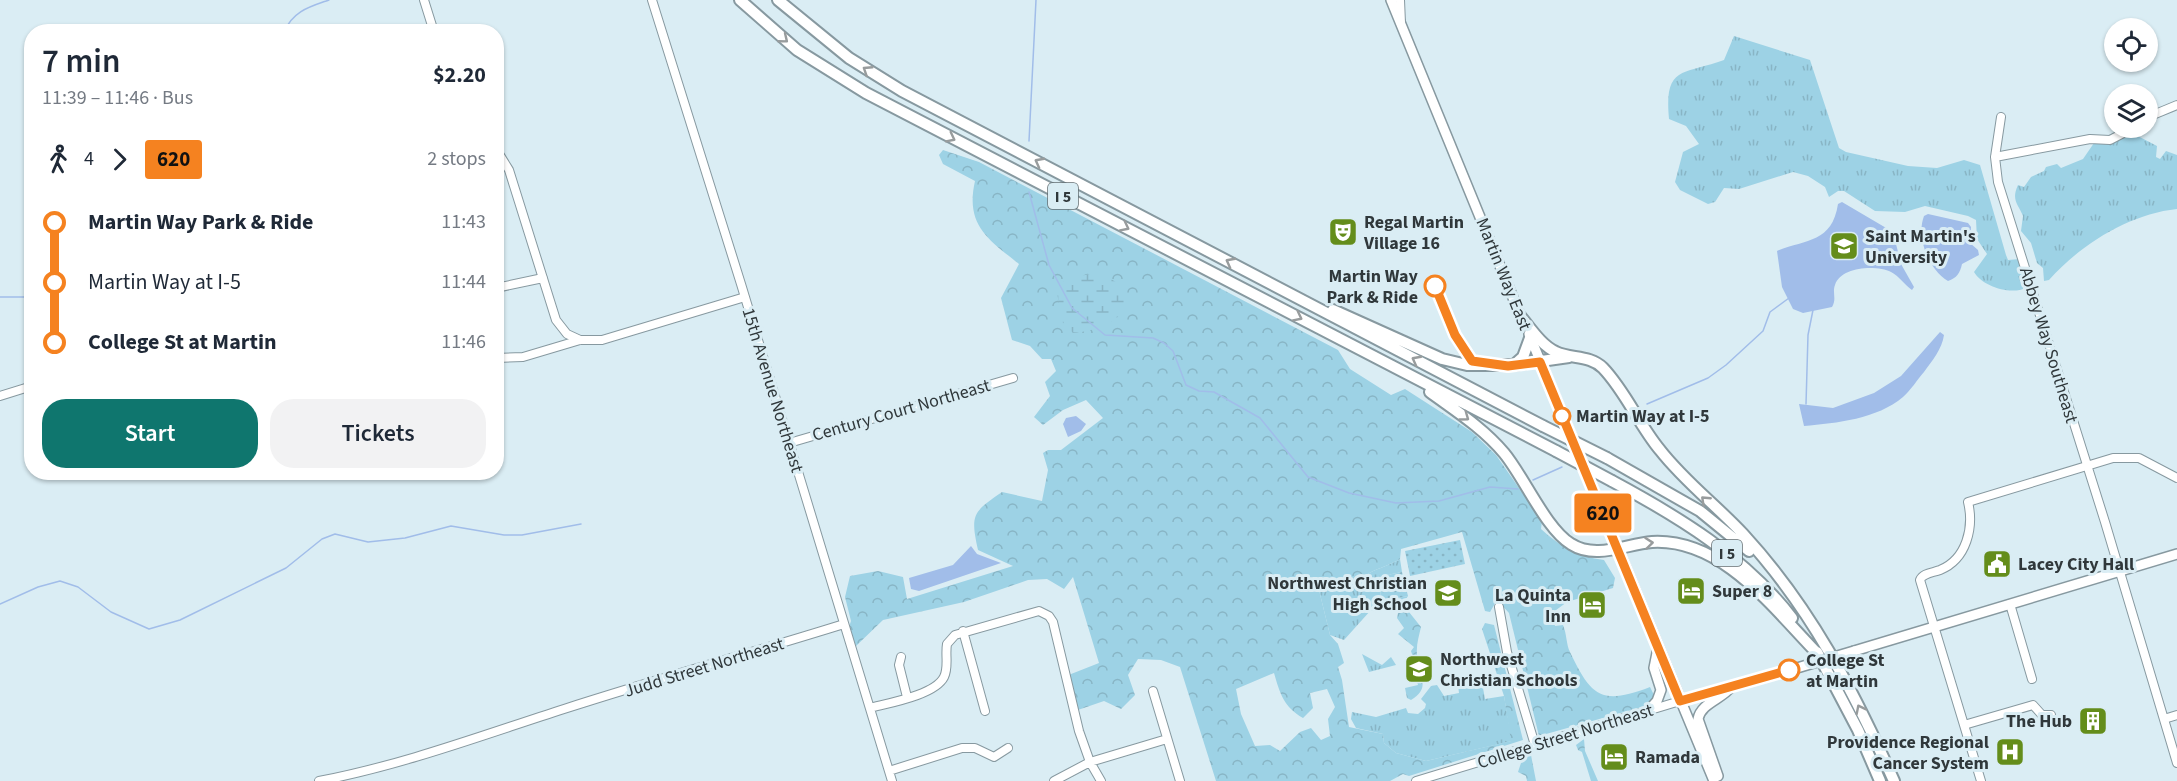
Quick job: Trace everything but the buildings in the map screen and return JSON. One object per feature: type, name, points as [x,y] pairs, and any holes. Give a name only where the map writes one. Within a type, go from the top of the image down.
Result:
[{"type":"highway","name":"I 5","points":[[740,0],[789,44],[848,83],[1556,451],[1691,527],[1721,548],[1768,590],[1817,653],[1858,730],[1880,781]]},
{"type":"highway","name":"I 5","points":[[778,0],[849,58],[902,91],[1607,458],[1700,511],[1773,574],[1827,645],[1894,781]]},
{"type":"highway","points":[[1320,309],[1338,311],[1442,359],[1467,365],[1513,365],[1575,356]]},
{"type":"highway","points":[[1521,317],[1551,350],[1575,356],[1600,366],[1606,372],[1658,449],[1689,485],[1743,534],[1773,574]]},
{"type":"highway","points":[[1513,365],[1523,357],[1530,338]]},
{"type":"highway","points":[[1400,370],[1483,430],[1505,454],[1567,542],[1581,549],[1618,550],[1651,542],[1682,544],[1700,549],[1736,573],[1817,653]]},
{"type":"main road","name":"Martin Way East","points":[[1391,0],[1714,781]]},
{"type":"main road","points":[[1680,701],[2177,554]]},
{"type":"main road","points":[[1648,711],[1657,701],[1661,690],[1654,668],[1658,648]]},
{"type":"main road","points":[[1720,781],[1698,719],[1706,706],[1724,696],[1731,687]]},
{"type":"street","points":[[424,0],[432,24]]},
{"type":"street","name":"15th Avenue Northeast","points":[[652,0],[892,781]]},
{"type":"street","points":[[1401,0],[1401,24]]},
{"type":"street","points":[[2158,113],[2177,105]]},
{"type":"street","name":"Abbey Way Southeast","points":[[2001,117],[1995,157],[1998,182],[2088,465],[2177,763]]},
{"type":"street","points":[[1995,157],[2090,139],[2110,140],[2114,138]]},
{"type":"street","points":[[504,159],[558,323],[567,334],[580,340]]},
{"type":"street","points":[[504,286],[543,278]]},
{"type":"street","points":[[504,357],[534,355],[580,340],[602,340],[745,297]]},
{"type":"street","name":"Century Court Northeast","points":[[789,442],[1013,378]]},
{"type":"street","points":[[0,396],[24,389]]},
{"type":"street","points":[[1981,781],[1920,577],[1949,565],[1963,548],[1971,520],[1968,502],[2113,458],[2132,457],[2177,478]]},
{"type":"street","points":[[2010,604],[2032,679]]},
{"type":"street","points":[[1499,607],[1507,652],[1535,745]]},
{"type":"street","points":[[870,708],[926,692],[940,683],[947,667],[947,644],[955,634],[1031,611],[1043,612],[1053,622],[1079,731],[1090,762],[1101,781]]},
{"type":"street","name":"Judd Street Northeast","points":[[319,781],[359,773],[844,624]]},
{"type":"street","points":[[963,631],[986,711]]},
{"type":"street","points":[[901,657],[898,665],[907,697]]},
{"type":"street","points":[[1153,691],[1180,781]]},
{"type":"street","name":"College Street Northeast","points":[[1416,781],[1680,701]]},
{"type":"street","points":[[1964,725],[2033,705],[2042,715],[2051,715]]},
{"type":"street","points":[[2164,720],[2177,716]]},
{"type":"street","points":[[1054,781],[1090,762],[1167,739]]},
{"type":"street","points":[[889,771],[962,748],[975,748],[994,757],[1008,748]]},
{"type":"green space","points":[[1734,36],[1810,60],[1839,148],[1846,152],[1908,166],[1937,168],[1964,160],[1980,165],[2006,255],[2008,260],[2020,259],[2028,287],[2014,291],[2006,290],[1991,286],[1978,277],[1974,272],[1987,254],[1977,239],[1976,220],[1968,216],[1925,206],[1905,212],[1875,211],[1844,191],[1838,191],[1829,197],[1825,187],[1808,176],[1793,172],[1739,189],[1724,188],[1715,202],[1708,204],[1680,190],[1675,182],[1683,152],[1699,144],[1686,126],[1669,119],[1670,89],[1673,81],[1679,75],[1724,60]]},
{"type":"green space","points":[[2122,138],[2142,138],[2157,146],[2156,157],[2160,159],[2166,151],[2177,155],[2177,209],[2141,217],[2107,233],[2090,243],[2049,280],[2044,281],[2043,268],[2037,263],[2031,243],[2021,231],[2023,216],[2015,198],[2018,185],[2024,187],[2031,177],[2044,171],[2046,167],[2057,164],[2061,168],[2083,159],[2094,143],[2114,142]]},
{"type":"green space","points":[[943,150],[979,162],[1338,350],[1350,369],[1391,395],[1405,389],[1472,432],[1496,455],[1542,521],[1541,529],[1570,550],[1604,560],[1615,578],[1613,588],[1567,602],[1552,613],[1555,626],[1563,625],[1569,649],[1584,679],[1600,693],[1609,696],[1620,696],[1650,687],[1656,699],[1649,705],[1539,736],[1509,613],[1497,600],[1490,612],[1485,611],[1462,532],[1401,549],[1400,559],[1369,573],[1353,586],[1334,586],[1319,590],[1330,635],[1338,644],[1344,663],[1338,667],[1349,727],[1383,734],[1384,743],[1396,753],[1426,761],[1511,741],[1504,696],[1482,629],[1485,623],[1494,625],[1523,740],[1409,776],[1403,774],[1390,781],[1216,781],[1180,667],[1161,660],[1138,659],[1128,675],[1135,695],[1121,709],[1104,701],[1075,711],[1066,676],[1099,663],[1073,577],[1064,589],[1047,579],[1028,580],[964,602],[883,620],[856,646],[849,627],[851,621],[845,597],[850,576],[878,571],[903,577],[907,599],[1013,566],[978,550],[974,529],[976,515],[985,504],[1002,492],[1042,501],[1048,470],[1043,453],[1048,450],[1061,450],[1103,418],[1086,400],[1063,410],[1043,425],[1034,417],[1050,396],[1045,382],[1056,371],[1051,359],[1042,359],[1030,346],[1012,340],[1001,298],[1019,264],[989,238],[976,220],[973,209],[975,181],[943,164],[939,155]],"holes":[[[1274,673],[1287,704],[1303,718],[1313,708],[1310,693],[1327,689],[1335,707],[1328,719],[1330,736],[1321,740],[1311,728],[1300,732],[1280,751],[1270,745],[1255,746],[1241,714],[1236,689]]]},
{"type":"green space","points":[[1095,273],[1115,281],[1120,286],[1124,292],[1125,305],[1121,313],[1112,321],[1093,329],[1073,333],[1063,323],[1057,293],[1065,279]]},
{"type":"green space","points":[[1460,540],[1465,564],[1410,576],[1405,551]]},
{"type":"green space","points":[[1400,559],[1402,572],[1377,577],[1382,601],[1408,596],[1406,599],[1376,612],[1371,610],[1344,640],[1330,635],[1319,590],[1334,586],[1353,586],[1369,573]]},
{"type":"green space","points":[[1402,572],[1408,596],[1382,601],[1377,577]]},
{"type":"green space","points":[[1409,612],[1421,627],[1417,651],[1423,685],[1418,695],[1411,700],[1407,698],[1405,688],[1418,685],[1411,651],[1414,647],[1398,634],[1404,628],[1397,618],[1398,613]]},
{"type":"green space","points":[[1362,654],[1382,665],[1391,657],[1396,665],[1369,672]]},
{"type":"green space","points":[[1481,677],[1485,699],[1504,696],[1512,741],[1426,761],[1396,753],[1384,743],[1383,734],[1356,728],[1351,719],[1352,712],[1376,717],[1406,708],[1408,713],[1418,714],[1425,708],[1426,704],[1421,699],[1431,686],[1437,685],[1444,696],[1459,693],[1458,685]]},
{"type":"green space","points":[[1584,739],[1585,751],[1598,781],[1591,781],[1582,752],[1576,745]]},
{"type":"green space","points":[[1531,755],[1536,781],[1527,781],[1526,776],[1518,772],[1523,757]]},
{"type":"shaded area","points":[[1842,202],[1893,232],[1901,264],[1914,287],[1912,290],[1894,274],[1885,270],[1860,269],[1844,274],[1839,279],[1834,288],[1832,307],[1803,313],[1793,309],[1782,287],[1777,251],[1816,238],[1824,233],[1835,217],[1838,204]]},
{"type":"shaded area","points":[[1928,214],[1968,223],[1971,227],[1970,243],[1978,250],[1979,255],[1962,264],[1958,275],[1948,281],[1935,269],[1923,243],[1922,224],[1924,216]]},
{"type":"shaded area","points":[[1940,332],[1944,335],[1939,350],[1909,391],[1893,404],[1856,419],[1804,426],[1799,404],[1833,408],[1874,393],[1901,376]]},
{"type":"shaded area","points":[[1076,416],[1086,424],[1081,431],[1068,437],[1063,424],[1066,418]]},
{"type":"shaded area","points":[[971,546],[977,554],[1001,563],[919,591],[911,589],[909,578],[953,565]]},
{"type":"waterway","points":[[289,24],[297,14],[329,0]]},
{"type":"waterway","points":[[1029,141],[1036,0]]},
{"type":"waterway","points":[[1029,192],[1049,265],[1072,308],[1105,335],[1153,338],[1164,343],[1173,351],[1186,385],[1199,391],[1214,392],[1260,418],[1308,477],[1349,493],[1396,503],[1439,501],[1490,487],[1518,489]]},
{"type":"waterway","points":[[0,297],[24,297]]},
{"type":"waterway","points":[[1647,404],[1708,378],[1726,365],[1763,331],[1770,312],[1789,298]]},
{"type":"waterway","points":[[1806,404],[1808,335],[1813,310]]},
{"type":"waterway","points":[[1591,422],[1624,412]]},
{"type":"waterway","points":[[1533,480],[1562,467]]},
{"type":"waterway","points":[[0,604],[38,587],[60,581],[78,587],[111,612],[149,629],[180,620],[286,568],[322,539],[335,534],[368,542],[405,538],[451,526],[504,535],[522,535],[581,524]]},
{"type":"bus line","name":"620","points":[[1435,286],[1455,335],[1472,361],[1508,366],[1540,362],[1680,701],[1789,670]]},
{"type":"place","name":"Regal Martin Village 16","points":[[1343,232]]},
{"type":"place","name":"Saint Martin's University","points":[[1844,246]]},
{"type":"place","name":"Martin Way Park & Ride","points":[[1435,286]]},
{"type":"place","name":"Martin Way at I-5","points":[[1562,416]]},
{"type":"place","name":"Lacey City Hall","points":[[1997,564]]},
{"type":"place","name":"Super 8","points":[[1691,591]]},
{"type":"place","name":"Northwest Christian High School","points":[[1448,593]]},
{"type":"place","name":"La Quinta Inn","points":[[1592,605]]},
{"type":"place","name":"Northwest Christian Schools","points":[[1419,669]]},
{"type":"place","name":"College St at Martin","points":[[1789,670]]},
{"type":"place","name":"The Hub","points":[[2093,721]]},
{"type":"place","name":"Providence Regional Cancer System","points":[[2010,752]]},
{"type":"place","name":"Ramada","points":[[1614,757]]}]
